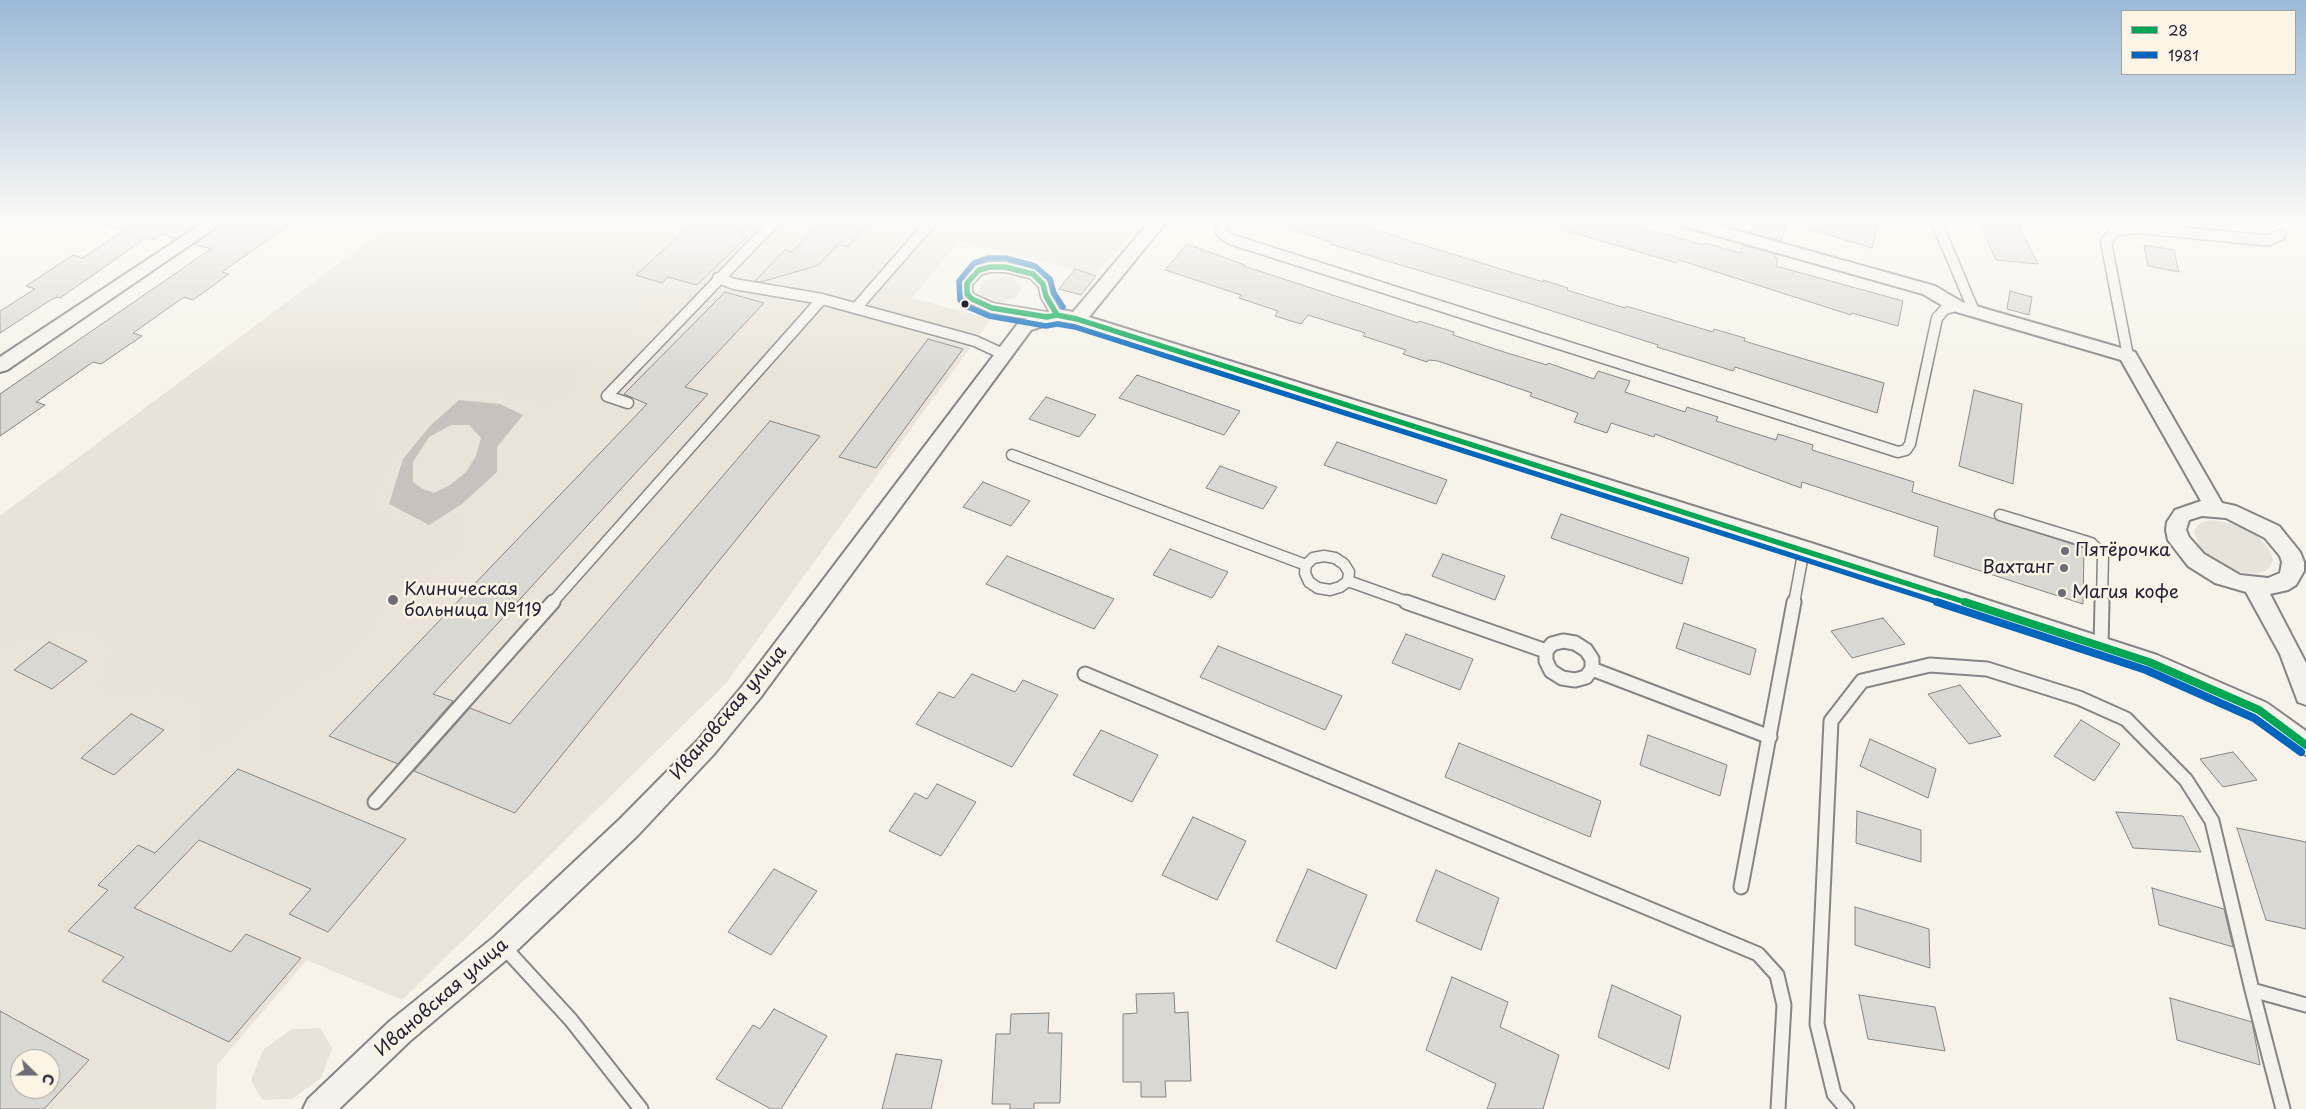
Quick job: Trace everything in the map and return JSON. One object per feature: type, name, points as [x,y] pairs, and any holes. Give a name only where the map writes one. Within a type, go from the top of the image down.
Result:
[{"type":"street","points":[[0,366],[140,273]]},
{"type":"street","name":"Ивановская улица","points":[[318,1109],[400,1031],[503,946],[629,827],[706,747],[752,691],[1025,326],[1060,317],[1106,273]]},
{"type":"street","points":[[1868,273],[1929,290],[1956,306],[2128,356],[2215,508]]},
{"type":"street","points":[[1060,317],[1804,550],[2149,662],[2259,710],[2305,743]]},
{"type":"street","points":[[2215,508],[2229,511],[2259,524],[2298,553],[2288,579],[2280,584],[2254,586],[2231,580],[2209,569],[2191,555],[2179,540],[2176,530],[2177,522],[2182,515],[2190,510],[2215,508]]},
{"type":"street","points":[[2254,586],[2290,652],[2306,695]]},
{"type":"lane","points":[[628,403],[607,396],[723,273]]},
{"type":"lane","points":[[856,308],[887,273]]},
{"type":"lane","points":[[976,273],[967,283],[967,294],[972,299],[992,308],[1060,317]]},
{"type":"lane","points":[[1028,273],[1033,274],[1043,284],[1046,296],[1060,317]]},
{"type":"lane","points":[[1336,273],[1898,452],[1906,450],[1910,444],[1937,318],[1945,309],[1956,306]]},
{"type":"lane","points":[[1958,273],[1974,311]]},
{"type":"lane","points":[[2112,273],[2128,356]]},
{"type":"lane","points":[[718,278],[734,284],[822,299],[856,308],[975,341],[1003,354]]},
{"type":"lane","points":[[375,802],[822,299]]},
{"type":"lane","points":[[1012,455],[1306,565]]},
{"type":"lane","points":[[2000,515],[2091,543],[2103,554],[2101,646]]},
{"type":"lane","points":[[1741,887],[1804,550]]},
{"type":"lane","points":[[1324,556],[1335,558],[1344,564],[1349,572],[1348,581],[1340,588],[1330,590],[1318,588],[1309,582],[1304,573],[1306,565],[1313,558],[1324,556]]},
{"type":"lane","points":[[1348,581],[1546,651]]},
{"type":"lane","points":[[1563,641],[1575,643],[1586,650],[1592,659],[1592,669],[1586,677],[1575,680],[1562,678],[1552,671],[1546,661],[1546,651],[1552,644],[1563,641]]},
{"type":"lane","points":[[1848,1109],[1834,1094],[1817,1024],[1831,720],[1862,681],[1930,665],[1987,669],[2079,698],[2126,719],[2186,780],[2212,822],[2252,990],[2283,1109]]},
{"type":"lane","points":[[1592,669],[1770,737]]},
{"type":"lane","points":[[1085,674],[1715,934],[1758,954],[1777,975],[1784,1005],[1778,1109]]},
{"type":"lane","points":[[503,946],[570,1020],[641,1109]]},
{"type":"lane","points":[[2252,990],[2306,1005]]},
{"type":"shaded area","name":"Клиническая больница №119","points":[[327,273],[933,273],[912,298],[991,319],[726,683],[402,1000],[307,960],[217,1065],[216,1109],[0,1109],[0,516]]},
{"type":"shaded area","points":[[327,273],[598,273],[593,277],[641,295],[632,341],[604,343],[589,359],[561,400],[539,403],[507,393],[453,392],[382,471],[373,507],[394,521],[466,514],[462,546],[412,582],[332,666],[286,693],[232,735],[200,755],[206,721],[200,703],[156,688],[121,697],[101,685],[115,649],[86,627],[0,645],[0,516]]},
{"type":"shaded area","points":[[998,276],[1012,277],[1020,284],[1021,289],[1015,298],[994,302],[982,297],[979,293],[981,284],[985,280]]},
{"type":"shaded area","points":[[459,400],[500,404],[523,415],[497,447],[497,472],[462,504],[429,525],[389,504],[403,459],[430,426]],"holes":[[[451,425],[469,425],[481,438],[476,456],[466,472],[450,485],[434,493],[423,489],[413,482],[413,462],[429,437]]]},
{"type":"shaded area","points":[[2211,520],[2234,524],[2257,536],[2271,552],[2273,560],[2270,567],[2265,571],[2244,573],[2219,564],[2208,557],[2200,549],[2194,533],[2196,527],[2202,522]]},
{"type":"shaded area","points":[[320,1028],[332,1048],[321,1078],[292,1099],[262,1100],[251,1080],[263,1050],[292,1029]]},
{"type":"building","points":[[46,273],[96,273],[60,298],[57,297],[49,301],[0,333],[0,311],[35,289],[26,286]]},
{"type":"building","points":[[176,273],[229,274],[193,300],[184,297],[133,333],[142,336],[101,364],[93,362],[36,402],[45,405],[0,436],[0,394]]},
{"type":"building","points":[[638,273],[710,273],[697,285],[668,277],[662,283],[636,275]]},
{"type":"building","points":[[763,273],[793,273],[761,282],[755,281]]},
{"type":"building","points":[[1072,273],[1086,273],[1096,276],[1081,295],[1059,289]]},
{"type":"building","points":[[1173,273],[1265,273],[1418,323],[1419,321],[1454,332],[1453,335],[1504,352],[1547,365],[1548,363],[1594,379],[1598,371],[1630,381],[1625,392],[1685,412],[1687,407],[1718,417],[1716,421],[1776,440],[1778,434],[1813,445],[1812,450],[1914,482],[1912,492],[2084,548],[2083,604],[1934,556],[1938,527],[1802,482],[1801,488],[1655,434],[1654,437],[1611,423],[1607,433],[1574,422],[1578,413],[1530,396],[1532,393],[1438,361],[1429,360],[1427,362],[1403,354],[1406,350],[1363,336],[1365,333],[1308,315],[1301,324],[1275,316],[1278,311],[1239,298],[1241,295]]},
{"type":"building","points":[[1427,273],[1513,273],[1543,282],[1543,280],[1568,288],[1567,290],[1625,308],[1626,306],[1713,332],[1714,329],[1745,338],[1744,341],[1884,383],[1877,413],[1735,367],[1733,371],[1515,299]]},
{"type":"building","points":[[1719,273],[1801,273],[1903,301],[1898,326],[1852,313],[1851,315]]},
{"type":"building","points":[[2010,291],[2032,297],[2029,315],[2007,309]]},
{"type":"building","points":[[725,292],[764,303],[685,387],[708,394],[433,694],[453,701],[398,764],[329,736],[647,404],[624,394]]},
{"type":"building","points":[[928,339],[963,349],[876,468],[839,457]]},
{"type":"building","points":[[1137,375],[1240,411],[1224,435],[1119,398]]},
{"type":"building","points":[[1974,390],[2022,404],[2013,484],[1959,466]]},
{"type":"building","points":[[1046,397],[1096,415],[1079,437],[1029,419]]},
{"type":"building","points":[[770,421],[820,436],[515,813],[414,771],[470,708],[510,724]]},
{"type":"building","points":[[1337,442],[1447,480],[1436,504],[1324,465]]},
{"type":"building","points":[[1220,466],[1277,487],[1263,509],[1206,488]]},
{"type":"building","points":[[983,482],[1030,501],[1011,526],[963,507]]},
{"type":"building","points":[[1561,514],[1689,558],[1682,584],[1551,538]]},
{"type":"building","points":[[1170,549],[1228,572],[1212,598],[1153,575]]},
{"type":"building","points":[[1443,554],[1505,576],[1495,600],[1432,576]]},
{"type":"building","points":[[1007,556],[1114,599],[1094,629],[986,584]]},
{"type":"building","points":[[1883,618],[1905,644],[1852,658],[1831,631]]},
{"type":"building","points":[[1684,623],[1756,649],[1750,675],[1676,648]]},
{"type":"building","points":[[1406,634],[1473,659],[1460,690],[1392,663]]},
{"type":"building","points":[[49,642],[87,661],[52,689],[14,670]]},
{"type":"building","points":[[1218,646],[1342,696],[1325,730],[1200,677]]},
{"type":"building","points":[[972,674],[1015,692],[1023,680],[1058,695],[1012,767],[916,724],[939,692],[954,698]]},
{"type":"building","points":[[1960,685],[2001,736],[1969,744],[1928,694]]},
{"type":"building","points":[[131,714],[164,730],[114,775],[81,758]]},
{"type":"building","points":[[2081,720],[2120,744],[2094,781],[2054,756]]},
{"type":"building","points":[[1101,730],[1158,755],[1132,802],[1073,775]]},
{"type":"building","points":[[1648,735],[1727,765],[1720,796],[1640,765]]},
{"type":"building","points":[[1870,739],[1936,769],[1928,798],[1860,766]]},
{"type":"building","points":[[1459,743],[1601,801],[1590,837],[1445,777]]},
{"type":"building","points":[[2233,752],[2257,780],[2223,787],[2200,759]]},
{"type":"building","points":[[238,769],[406,839],[328,932],[289,914],[311,889],[199,840],[134,908],[231,952],[246,934],[301,958],[229,1042],[102,981],[124,957],[68,931],[108,890],[98,885],[138,845],[155,853]]},
{"type":"building","points":[[937,784],[976,802],[941,856],[889,831],[915,793],[927,799]]},
{"type":"building","points":[[1857,811],[1921,830],[1921,862],[1856,843]]},
{"type":"building","points":[[2116,812],[2183,816],[2201,852],[2133,848]]},
{"type":"building","points":[[1193,817],[1246,841],[1217,900],[1162,875]]},
{"type":"building","points":[[2237,828],[2306,842],[2306,929],[2266,920]]},
{"type":"building","points":[[774,869],[817,891],[771,955],[728,932]]},
{"type":"building","points":[[1308,869],[1367,895],[1336,969],[1276,941]]},
{"type":"building","points":[[1436,870],[1499,898],[1481,950],[1416,921]]},
{"type":"building","points":[[2152,888],[2224,909],[2233,947],[2159,925]]},
{"type":"building","points":[[1855,907],[1929,929],[1930,968],[1855,945]]},
{"type":"building","points":[[1452,977],[1508,1002],[1500,1027],[1559,1055],[1543,1109],[1487,1109],[1496,1084],[1426,1050]]},
{"type":"building","points":[[1612,985],[1681,1016],[1669,1069],[1598,1037]]},
{"type":"building","points":[[1174,993],[1175,1013],[1188,1012],[1191,1081],[1165,1081],[1166,1097],[1141,1097],[1141,1082],[1123,1082],[1123,1014],[1137,1013],[1136,994]]},
{"type":"building","points":[[1859,995],[1935,1007],[1945,1051],[1868,1039]]},
{"type":"building","points":[[2170,998],[2252,1022],[2260,1065],[2177,1040]]},
{"type":"building","points":[[774,1009],[827,1036],[781,1109],[771,1109],[716,1079],[753,1025],[760,1029]]},
{"type":"building","points":[[0,1011],[89,1060],[60,1092],[60,1049],[10,1049],[10,1099],[53,1099],[44,1109],[0,1109]]},
{"type":"building","points":[[1049,1013],[1048,1033],[1062,1033],[1060,1103],[1034,1103],[1034,1109],[1010,1109],[1010,1104],[992,1104],[996,1034],[1010,1034],[1011,1014]]},
{"type":"building","points":[[896,1054],[942,1060],[931,1109],[882,1109]]},
{"type":"transit line","name":"1981","points":[[966,273],[959,281],[960,300],[968,307],[989,316],[1046,326],[1057,324],[1075,327],[1801,557],[2146,670],[2254,718],[2301,752]]},
{"type":"transit line","name":"28","points":[[976,273],[967,283],[967,294],[972,299],[992,308],[1047,317],[1057,315],[1046,296],[1043,284],[1033,274],[1028,273]]},
{"type":"transit line","name":"1981","points":[[1043,273],[1050,279],[1054,293],[1063,307]]},
{"type":"transit line","name":"28","points":[[1057,315],[1077,319],[1804,549],[2149,662],[2259,710],[2306,745]]},
{"type":"place","name":"Пятёрочка","points":[[2065,551]]},
{"type":"place","name":"Вахтанг","points":[[2064,568]]},
{"type":"place","name":"Магия кофе","points":[[2062,593]]},
{"type":"place","name":"Клиническая больница №119","points":[[393,600]]}]
